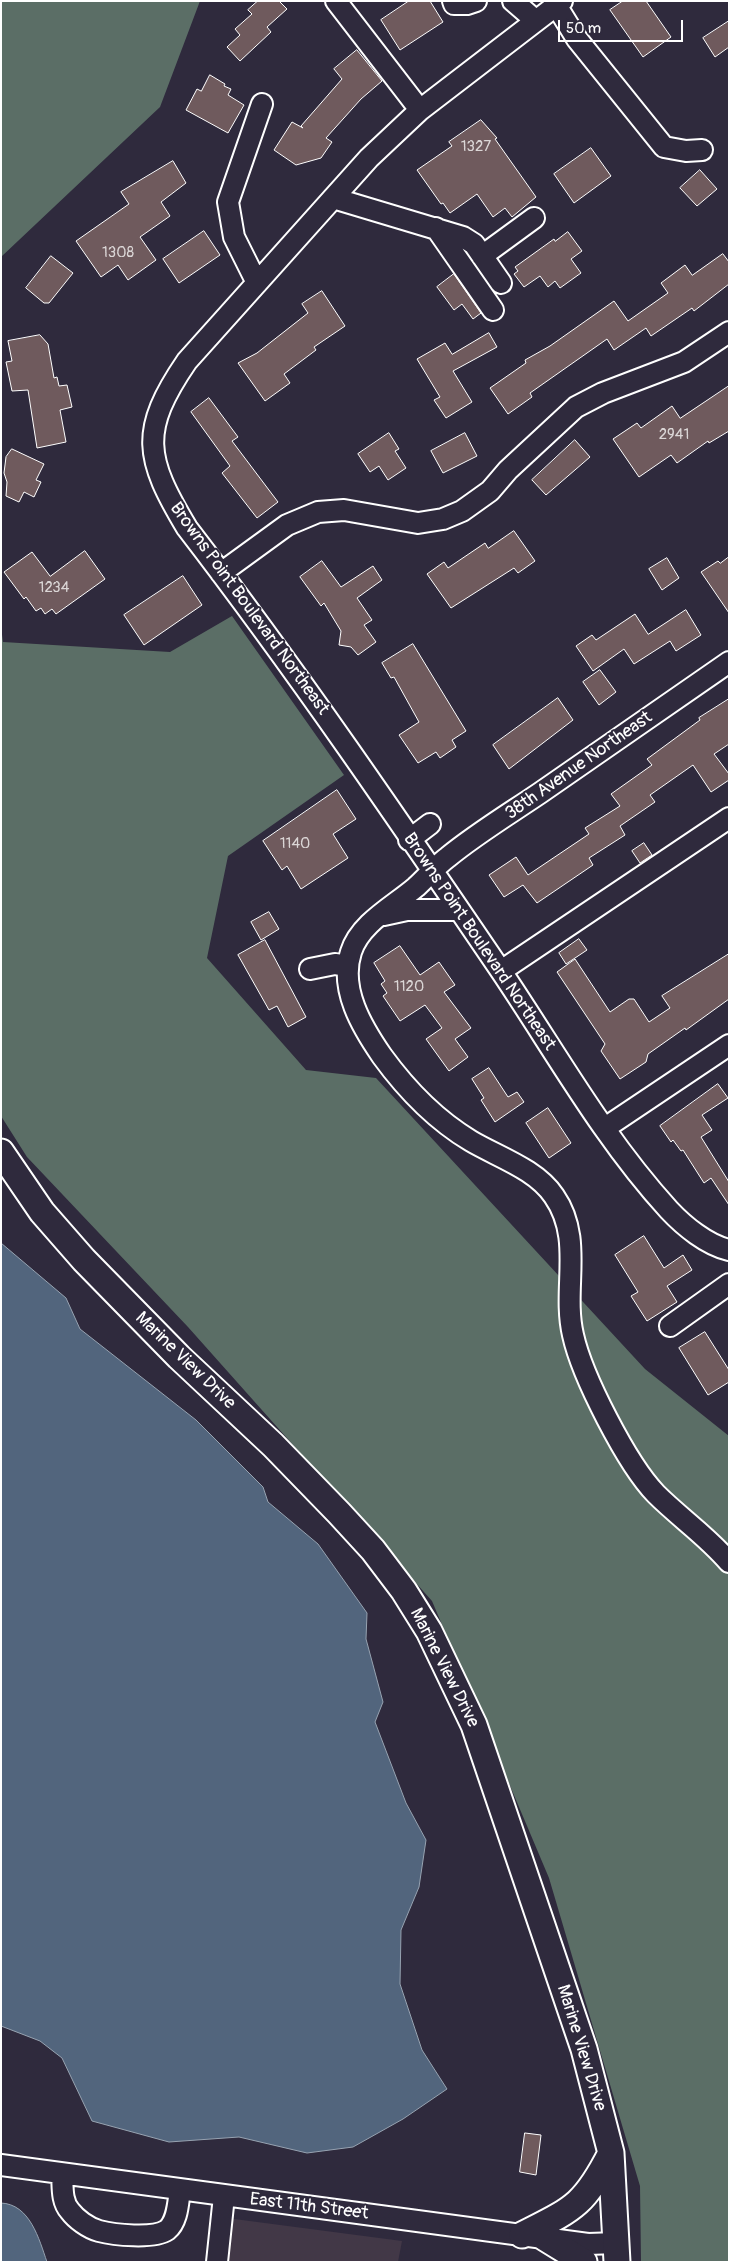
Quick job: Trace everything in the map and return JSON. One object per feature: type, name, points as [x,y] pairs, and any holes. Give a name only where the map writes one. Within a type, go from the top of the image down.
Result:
[{"type":"main road","name":"Marine View Drive","points":[[1,1152],[42,1212],[84,1260],[346,1520],[399,1584],[430,1631],[474,1725],[584,2049],[611,2153],[617,2253]]},
{"type":"main road","points":[[584,2262],[533,2236],[580,2202],[597,2181],[611,2153]]},
{"type":"street","points":[[336,1],[420,110]]},
{"type":"street","points":[[453,1],[454,4],[467,4],[476,1]]},
{"type":"street","points":[[513,1],[535,20]]},
{"type":"street","points":[[559,3],[577,39],[664,147],[686,152],[702,150]]},
{"type":"street","name":"Browns Point Boulevard Northeast","points":[[559,3],[420,110],[369,158],[187,361],[168,388],[154,426],[153,457],[167,496],[187,528],[296,673],[409,840],[501,971],[605,1128],[670,1212],[707,1240],[729,1250]]},
{"type":"street","points":[[257,283],[234,237],[228,202],[262,104]]},
{"type":"street","points":[[333,198],[463,237],[474,244],[501,283]]},
{"type":"street","points":[[482,256],[534,218]]},
{"type":"street","points":[[436,228],[493,310]]},
{"type":"street","points":[[221,573],[287,525],[318,512],[344,510],[418,523],[443,519],[462,511],[490,490],[508,470],[576,407],[603,393],[684,362],[729,332]]},
{"type":"street","name":"38th Avenue Northeast","points":[[348,966],[354,945],[366,928],[454,852],[729,662]]},
{"type":"street","points":[[501,971],[729,818]]},
{"type":"street","points":[[409,840],[430,824]]},
{"type":"street","points":[[379,916],[407,910],[458,910]]},
{"type":"street","points":[[310,969],[335,964],[348,966],[350,994],[365,1029],[384,1058],[417,1098],[441,1120],[469,1140],[539,1180],[554,1194],[564,1215],[570,1237],[572,1255],[569,1310],[573,1336],[598,1398],[628,1457],[655,1493],[701,1532],[729,1562]]},
{"type":"street","points":[[605,1128],[729,1045]]},
{"type":"street","points":[[670,1326],[729,1284]]},
{"type":"street","name":"East 11th Street","points":[[1,2166],[533,2236],[588,2244],[617,2253]]},
{"type":"street","points":[[62,2174],[63,2200],[69,2211],[85,2224],[98,2230],[157,2235],[168,2229],[174,2220],[180,2190]]},
{"type":"street","points":[[217,2262],[224,2196]]},
{"type":"shaded area","points":[[219,2217],[402,2241],[398,2262],[215,2262]]},
{"type":"green space","points":[[1,1],[200,1],[160,107],[1,257]]},
{"type":"green space","points":[[232,616],[344,775],[228,856],[207,958],[306,1070],[376,1078],[645,1369],[729,1436],[729,2262],[641,2262],[640,2186],[549,1878],[432,1601],[188,1327],[27,1157],[1,1116],[1,627],[3,642],[170,652]]},
{"type":"water","points":[[1,1243],[66,1298],[80,1329],[196,1420],[263,1487],[268,1502],[318,1544],[367,1613],[366,1639],[383,1702],[375,1722],[406,1803],[426,1840],[419,1887],[401,1930],[400,1984],[422,2050],[447,2089],[403,2119],[353,2147],[307,2153],[239,2137],[169,2142],[92,2121],[62,2058],[40,2041],[1,2026]]},
{"type":"water","points":[[1,2203],[19,2209],[26,2216],[37,2233],[47,2262],[1,2262]]},
{"type":"building","points":[[258,1],[279,1],[287,9],[267,27],[271,32],[240,61],[227,47],[240,35],[235,29],[252,14],[248,10]]},
{"type":"building","points":[[409,1],[430,1],[443,22],[400,50],[381,20]]},
{"type":"building","points":[[623,1],[646,1],[671,37],[643,57],[610,10]]},
{"type":"building","points":[[729,21],[729,47],[715,57],[703,38]]},
{"type":"building","points":[[357,50],[382,81],[361,99],[326,138],[332,142],[321,158],[296,165],[274,150],[292,122],[303,128],[301,126],[342,79],[334,69]]},
{"type":"building","points":[[210,75],[231,89],[228,95],[244,105],[228,133],[186,110],[197,89],[201,91]]},
{"type":"building","points":[[481,120],[497,138],[495,139],[536,197],[512,217],[505,208],[493,217],[477,194],[450,213],[443,203],[441,204],[417,170],[452,146],[449,142]]},
{"type":"building","points":[[591,148],[611,176],[574,203],[554,174]]},
{"type":"building","points":[[173,161],[186,183],[161,202],[170,216],[140,237],[156,260],[128,280],[118,265],[101,277],[76,241],[129,204],[121,192]]},
{"type":"building","points":[[700,170],[717,189],[697,206],[680,188]]},
{"type":"building","points":[[204,231],[220,255],[179,283],[163,259]]},
{"type":"building","points":[[568,232],[582,251],[571,259],[581,273],[560,288],[555,281],[548,287],[540,276],[524,287],[514,274],[518,271],[515,267],[554,239],[555,241]]},
{"type":"building","points":[[723,254],[729,262],[729,284],[694,311],[692,308],[651,336],[646,328],[614,350],[607,339],[530,393],[532,397],[508,414],[490,388],[526,363],[525,360],[550,346],[614,301],[628,321],[668,293],[661,283],[685,265],[692,275]]},
{"type":"building","points":[[51,256],[73,273],[49,303],[44,303],[26,288]]},
{"type":"building","points":[[454,274],[481,313],[473,319],[462,304],[454,310],[437,287]]},
{"type":"building","points":[[322,291],[345,326],[314,347],[316,350],[284,374],[290,383],[265,401],[238,363],[257,353],[308,313],[302,304]]},
{"type":"building","points":[[489,333],[497,347],[453,371],[472,402],[446,418],[434,400],[440,397],[417,359],[445,343],[452,354]]},
{"type":"building","points":[[40,335],[48,344],[54,378],[57,377],[59,386],[67,385],[72,407],[60,410],[66,442],[37,448],[28,390],[12,391],[6,362],[12,361],[8,341]]},
{"type":"building","points":[[729,386],[729,431],[709,443],[708,441],[677,463],[671,455],[639,477],[613,439],[637,423],[641,428],[672,406],[680,418]]},
{"type":"building","points":[[209,398],[238,437],[232,441],[278,502],[257,518],[222,473],[230,466],[191,412]]},
{"type":"building","points":[[389,433],[399,449],[395,451],[406,468],[388,480],[379,466],[370,472],[358,454]]},
{"type":"building","points":[[465,433],[477,456],[443,473],[431,451]]},
{"type":"building","points":[[575,440],[590,457],[546,495],[532,480]]},
{"type":"building","points":[[12,449],[44,464],[36,480],[41,482],[34,497],[24,492],[19,502],[6,496],[7,482],[4,473],[6,457]]},
{"type":"building","points":[[514,531],[535,561],[518,573],[514,568],[451,608],[427,574],[444,562],[448,568],[485,543],[488,548]]},
{"type":"building","points":[[85,551],[105,579],[56,614],[52,609],[45,614],[41,608],[36,611],[26,597],[24,599],[4,572],[32,552],[50,576]]},
{"type":"building","points":[[729,557],[729,613],[701,572],[718,561],[720,563]]},
{"type":"building","points":[[667,558],[679,578],[662,590],[649,569]]},
{"type":"building","points":[[322,561],[341,587],[373,566],[382,580],[357,598],[372,620],[364,625],[376,642],[358,655],[351,647],[339,645],[341,631],[324,603],[321,606],[300,577]]},
{"type":"building","points":[[183,576],[202,605],[144,645],[124,615]]},
{"type":"building","points":[[686,610],[701,635],[676,651],[670,641],[634,664],[624,649],[593,671],[576,646],[592,635],[596,640],[635,614],[648,634]]},
{"type":"building","points":[[413,644],[466,731],[452,740],[456,747],[440,758],[436,752],[418,763],[399,735],[419,722],[394,677],[391,678],[382,663]]},
{"type":"building","points":[[600,670],[616,692],[599,705],[583,682]]},
{"type":"building","points":[[558,698],[573,720],[509,769],[493,745]]},
{"type":"building","points":[[729,699],[729,744],[714,754],[729,774],[729,780],[711,792],[693,765],[650,795],[655,802],[620,826],[625,835],[589,858],[593,865],[537,903],[523,885],[504,897],[489,875],[516,857],[528,875],[589,834],[585,828],[620,806],[611,794],[652,765],[647,759],[700,720],[699,718]]},
{"type":"building","points":[[337,790],[356,819],[333,834],[348,858],[301,889],[287,866],[282,870],[263,841]]},
{"type":"building","points":[[644,843],[652,855],[640,863],[632,851]]},
{"type":"building","points":[[269,912],[279,929],[261,940],[251,922]]},
{"type":"building","points":[[579,939],[587,950],[566,964],[559,953]]},
{"type":"building","points":[[265,940],[306,1017],[288,1027],[277,1006],[269,1010],[238,955]]},
{"type":"building","points":[[400,946],[420,975],[439,962],[455,985],[444,992],[471,1028],[455,1039],[468,1057],[449,1071],[426,1039],[442,1028],[425,1005],[400,1021],[383,996],[387,993],[381,984],[385,981],[374,963]]},
{"type":"building","points":[[729,954],[729,999],[648,1054],[646,1062],[620,1079],[601,1051],[605,1044],[557,972],[575,959],[610,1012],[629,999],[634,999],[649,1022],[670,1008],[662,996]]},
{"type":"building","points":[[489,1068],[508,1097],[517,1092],[524,1102],[495,1122],[481,1100],[484,1098],[472,1079]]},
{"type":"building","points":[[718,1084],[728,1098],[702,1115],[712,1130],[701,1137],[729,1182],[729,1205],[711,1178],[704,1183],[683,1150],[681,1151],[673,1140],[671,1142],[660,1126]]},
{"type":"building","points":[[548,1108],[571,1143],[549,1158],[526,1123]]},
{"type":"building","points":[[644,1236],[664,1268],[683,1255],[692,1270],[667,1286],[677,1302],[647,1321],[631,1296],[638,1292],[615,1255]]},
{"type":"building","points":[[705,1332],[729,1370],[729,1382],[708,1395],[679,1348]]},
{"type":"building","points":[[525,2133],[541,2135],[536,2175],[520,2172]]}]
